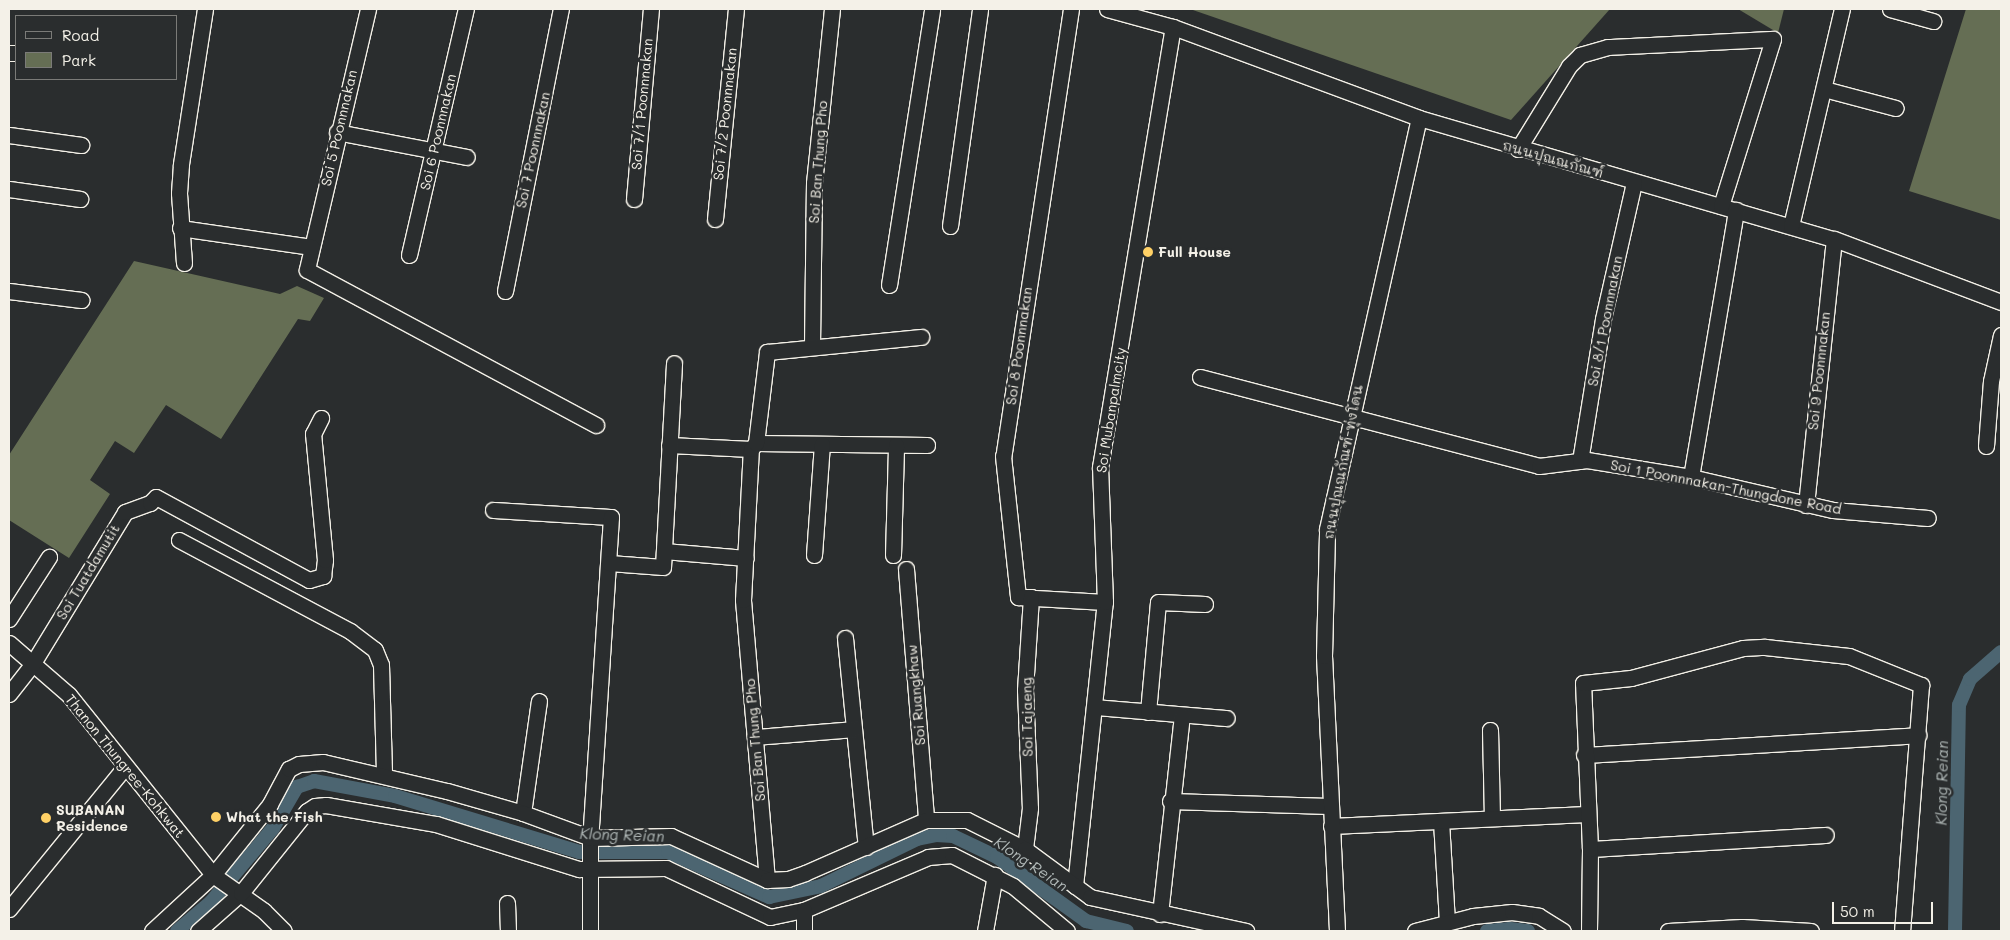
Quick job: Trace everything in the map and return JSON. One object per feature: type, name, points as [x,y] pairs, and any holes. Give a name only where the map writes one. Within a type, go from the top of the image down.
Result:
[{"type":"street","points":[[184,264],[180,228],[181,164],[205,9]]},
{"type":"street","name":"Soi 5 Poonnnakan","points":[[368,9],[337,132],[307,270],[596,425]]},
{"type":"street","name":"Soi 6 Poonnnakan","points":[[409,255],[466,9]]},
{"type":"street","name":"Soi 7 Poonnnakan","points":[[505,291],[561,9]]},
{"type":"street","name":"Soi 7/1 Poonnnakan","points":[[634,199],[651,9]]},
{"type":"street","name":"Soi 7/2 Poonnnakan","points":[[714,219],[736,9]]},
{"type":"street","name":"Soi Ban Thung Pho","points":[[767,880],[743,600],[753,446],[767,352],[812,346],[814,184],[832,9]]},
{"type":"street","points":[[889,285],[932,9]]},
{"type":"street","points":[[950,226],[980,9]]},
{"type":"street","name":"Soi 8 Poonnnakan","points":[[1024,597],[1003,456],[1071,9]]},
{"type":"street","name":"ถนนปุณณกัณฑ์","points":[[1107,9],[1173,27],[1419,118],[1518,149],[1834,239],[2001,302]]},
{"type":"street","points":[[1791,226],[1842,9]]},
{"type":"street","points":[[1890,9],[1933,21]]},
{"type":"street","name":"Soi Mubanpalmcity","points":[[1075,886],[1105,602],[1100,467],[1173,27]]},
{"type":"street","points":[[1518,149],[1569,66],[1580,55],[1608,47],[1773,39],[1721,206]]},
{"type":"street","points":[[1824,89],[1896,108]]},
{"type":"street","name":"ถนนปุณณกัณฑ์-ทุ่งโดน","points":[[1337,931],[1329,806],[1324,656],[1327,528],[1351,414],[1419,118]]},
{"type":"street","points":[[337,132],[467,157]]},
{"type":"street","points":[[9,135],[81,146]]},
{"type":"street","name":"Soi 8/1 Poonnnakan","points":[[1580,461],[1603,319],[1634,182]]},
{"type":"street","points":[[9,190],[80,199]]},
{"type":"street","points":[[1691,477],[1736,210]]},
{"type":"street","points":[[180,228],[312,247]]},
{"type":"street","name":"Soi 9 Poonnnakan","points":[[1806,504],[1834,239]]},
{"type":"street","points":[[9,291],[81,300]]},
{"type":"street","points":[[1986,446],[1991,381],[2001,335]]},
{"type":"street","points":[[812,346],[921,337]]},
{"type":"street","points":[[608,563],[663,567],[674,363]]},
{"type":"street","name":"Soi 1 Poonnnakan-Thungdone Road","points":[[1200,377],[1351,414],[1539,466],[1580,461],[1691,477],[1806,504],[1928,518]]},
{"type":"street","name":"Soi Tuatdamutit","points":[[9,694],[33,663],[125,512],[150,503],[156,496],[309,580],[317,579],[324,574],[325,560],[313,434],[321,418]]},
{"type":"street","points":[[814,555],[822,444]]},
{"type":"street","points":[[669,445],[927,445]]},
{"type":"street","points":[[894,556],[896,445]]},
{"type":"street","points":[[493,510],[611,517],[590,840],[590,931]]},
{"type":"street","points":[[180,540],[350,631],[375,650],[381,665],[384,774]]},
{"type":"street","points":[[664,551],[746,558]]},
{"type":"street","points":[[9,619],[49,558]]},
{"type":"street","name":"Soi Ruangkhaw","points":[[906,569],[926,820]]},
{"type":"street","points":[[1024,597],[1105,602]]},
{"type":"street","name":"Soi Tajaeng","points":[[1024,597],[1024,690],[1030,808],[1025,849]]},
{"type":"street","points":[[1148,712],[1158,602],[1205,604]]},
{"type":"street","points":[[846,638],[866,847]]},
{"type":"street","name":"Thanon Thungree-Kohkwat","points":[[9,643],[69,695],[213,875],[240,892],[284,931]]},
{"type":"street","points":[[1589,931],[1590,849],[1584,755],[1583,683],[1631,678],[1743,648],[1833,652],[1887,669],[1921,685],[1902,931]]},
{"type":"street","points":[[523,813],[539,701]]},
{"type":"street","points":[[1094,707],[1227,718]]},
{"type":"street","points":[[1160,914],[1170,801],[1182,715]]},
{"type":"street","points":[[756,738],[854,730]]},
{"type":"street","points":[[1490,730],[1492,817]]},
{"type":"street","points":[[1584,755],[1918,735]]},
{"type":"street","points":[[152,931],[213,875],[270,804],[289,769],[299,764],[324,762],[384,774],[523,813],[590,840],[671,836],[767,880],[788,879],[805,873],[926,820],[955,819],[974,822],[1025,849],[1090,897],[1160,914],[1246,931]]},
{"type":"street","points":[[9,909],[125,767]]},
{"type":"street","points":[[1170,801],[1329,806]]},
{"type":"street","points":[[198,931],[240,892],[307,811],[320,805],[362,809],[436,824],[570,867],[666,868],[770,917],[804,910],[937,855],[958,856],[1021,892],[1067,931]]},
{"type":"street","points":[[1330,826],[1587,814]]},
{"type":"street","points":[[1442,821],[1447,922]]},
{"type":"street","points":[[1590,849],[1826,835]]},
{"type":"street","points":[[985,931],[995,876]]},
{"type":"street","points":[[507,903],[508,931]]},
{"type":"street","points":[[804,910],[804,931]]},
{"type":"street","points":[[1416,931],[1486,914],[1522,912],[1540,916],[1563,931]]},
{"type":"street","points":[[1668,931],[1742,927],[1811,931]]},
{"type":"green space","points":[[1190,9],[1610,9],[1511,120]]},
{"type":"green space","points":[[1738,9],[1784,9],[1778,33]]},
{"type":"green space","points":[[1966,9],[2001,9],[2001,220],[1909,191]]},
{"type":"green space","points":[[134,261],[280,294],[297,286],[324,298],[310,321],[298,319],[221,439],[166,405],[134,453],[115,441],[90,480],[110,494],[69,558],[9,520],[9,455]]},
{"type":"waterway","name":"Klong Reian","points":[[1955,931],[1959,705],[1970,679],[2001,652]]},
{"type":"waterway","name":"Klong Reian","points":[[177,931],[211,902],[273,828],[297,787],[314,781],[395,796],[579,852],[668,852],[769,897],[821,886],[917,839],[936,835],[953,836],[997,857],[1086,921],[1127,931]]},
{"type":"waterway","name":"Klong Reian","points":[[1487,931],[1510,929],[1528,931]]},
{"type":"place","name":"Full House","points":[[1148,252]]},
{"type":"place","name":"What the Fish","points":[[216,817]]},
{"type":"place","name":"SUBANAN Residence","points":[[46,818]]}]
